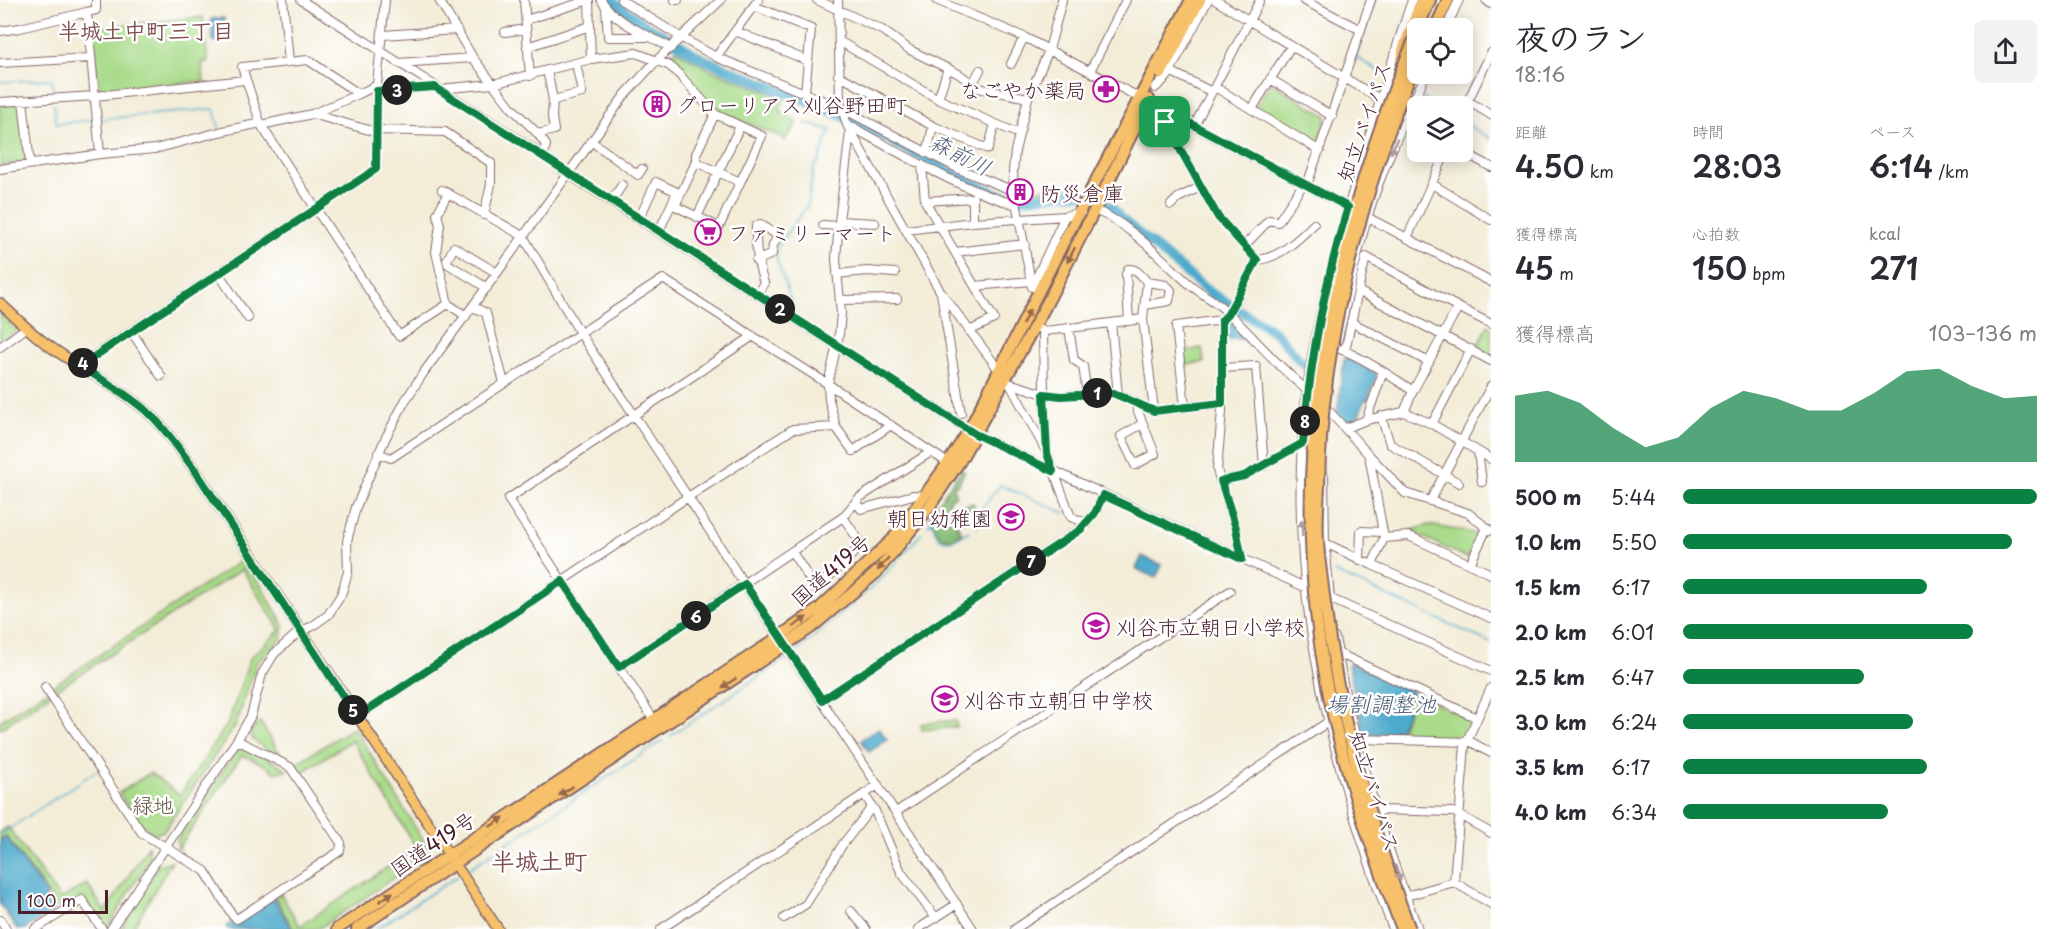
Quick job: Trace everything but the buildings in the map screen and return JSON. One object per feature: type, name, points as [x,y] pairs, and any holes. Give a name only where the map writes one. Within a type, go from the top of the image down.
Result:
[{"type":"highway","name":"国道419号","points":[[1152,86],[1191,0]]},
{"type":"highway","name":"国道419号","points":[[1004,377],[1100,176],[1200,0]]},
{"type":"highway","points":[[1415,18],[1422,0]]},
{"type":"highway","name":"知立バイパス","points":[[1423,18],[1430,0]]},
{"type":"highway","points":[[1432,18],[1440,0]]},
{"type":"highway","points":[[1440,18],[1448,0]]},
{"type":"highway","points":[[1407,39],[1403,50],[1407,60]]},
{"type":"highway","name":"知立バイパス","points":[[1402,929],[1360,810],[1330,698],[1315,610],[1311,543],[1311,463],[1315,403],[1333,288],[1359,191],[1407,74]]},
{"type":"highway","name":"知立バイパス","points":[[1407,76],[1365,204],[1343,290],[1332,346],[1319,462],[1318,541],[1334,673],[1350,742],[1386,867],[1410,929]]},
{"type":"highway","name":"国道419号","points":[[357,929],[456,866],[782,641],[892,540],[972,432],[1004,377],[1038,328],[1099,203],[1144,100]]},
{"type":"highway","name":"国道419号","points":[[337,929],[456,866],[654,720],[782,641],[812,627],[876,573],[925,513],[960,461],[972,432]]},
{"type":"main road","points":[[0,303],[27,328],[128,397],[170,436],[195,470],[498,929]]},
{"type":"street","points":[[0,31],[96,10],[96,0]]},
{"type":"street","points":[[283,0],[289,62]]},
{"type":"street","points":[[301,0],[543,155],[611,202],[972,432],[1103,495],[1491,671]]},
{"type":"street","points":[[80,366],[376,169],[377,88],[385,0]]},
{"type":"street","points":[[439,0],[473,58],[511,107],[538,134],[546,146],[543,155]]},
{"type":"street","points":[[524,0],[530,76]]},
{"type":"street","points":[[526,20],[589,0],[591,59]]},
{"type":"street","points":[[601,0],[606,8],[671,48]]},
{"type":"street","points":[[111,929],[237,740],[251,716],[262,674],[274,654],[300,631],[311,627],[328,615],[341,595],[348,572],[346,548],[350,524],[378,453],[405,401],[424,372],[498,273],[624,96],[657,60],[720,0]]},
{"type":"street","points":[[817,0],[882,30],[910,50],[959,74],[978,88],[1028,98]]},
{"type":"street","points":[[838,0],[838,75],[842,108],[849,128],[940,291],[1004,377],[1047,453],[1071,517],[1087,523]]},
{"type":"street","points":[[936,0],[1024,37],[1491,282]]},
{"type":"street","points":[[1062,0],[1049,50],[1028,98],[1013,171],[1014,192],[1032,286],[1065,216]]},
{"type":"street","points":[[1090,71],[1126,0]]},
{"type":"street","points":[[1185,0],[1149,70],[1152,86],[1167,77],[1208,0]]},
{"type":"street","points":[[1215,0],[1406,116]]},
{"type":"street","points":[[1194,126],[1260,0]]},
{"type":"street","points":[[1303,0],[1361,30]]},
{"type":"street","points":[[1244,246],[1269,220],[1278,222],[1305,184],[1320,151],[1371,0]]},
{"type":"street","points":[[1393,929],[1356,822],[1328,721],[1308,621],[1302,532],[1303,443],[1307,390],[1321,306],[1380,99],[1412,0]]},
{"type":"street","points":[[1451,18],[1459,0]]},
{"type":"street","points":[[1486,0],[1491,4]]},
{"type":"street","points":[[626,2],[716,57],[842,108],[927,153],[1014,192]]},
{"type":"street","points":[[716,57],[756,3],[811,29],[805,93]]},
{"type":"street","points":[[606,8],[608,37],[651,37]]},
{"type":"street","points":[[87,12],[100,154]]},
{"type":"street","points":[[527,47],[590,26]]},
{"type":"street","points":[[505,32],[526,29]]},
{"type":"street","points":[[383,35],[457,30]]},
{"type":"street","points":[[735,31],[808,61]]},
{"type":"street","points":[[1011,64],[1024,37]]},
{"type":"street","points":[[839,41],[938,99],[1019,134]]},
{"type":"street","points":[[1252,109],[1291,46]]},
{"type":"street","points":[[442,92],[450,88],[493,84],[530,76],[591,59],[636,53],[657,60],[676,71],[718,115],[762,136],[719,227],[675,206],[697,162],[696,154],[718,115]]},
{"type":"street","points":[[0,63],[91,58]]},
{"type":"street","points":[[398,63],[473,58]]},
{"type":"street","points":[[1470,96],[1490,59]]},
{"type":"street","points":[[359,94],[308,60],[242,67],[261,124],[399,336],[448,304]]},
{"type":"street","points":[[553,100],[582,93],[576,63]]},
{"type":"street","points":[[938,99],[948,68]]},
{"type":"street","points":[[538,134],[554,130],[553,100],[547,70]]},
{"type":"street","points":[[972,85],[980,70]]},
{"type":"street","points":[[1170,71],[1252,109],[1320,151]]},
{"type":"street","points":[[838,75],[933,126],[988,149],[995,124]]},
{"type":"street","points":[[1270,79],[1332,116]]},
{"type":"street","points":[[0,102],[94,96],[245,80]]},
{"type":"street","points":[[1418,929],[1377,810],[1349,713],[1329,597],[1325,543],[1324,458],[1337,348],[1349,287],[1383,172],[1421,84]]},
{"type":"street","points":[[0,169],[100,154],[155,149],[219,132],[312,114],[377,88],[435,87]]},
{"type":"street","points":[[23,100],[30,164]]},
{"type":"street","points":[[1473,103],[1491,115]]},
{"type":"street","points":[[1161,108],[1165,122],[1218,217],[1257,260]]},
{"type":"street","points":[[312,114],[377,131],[445,132],[491,163],[491,184],[484,215]]},
{"type":"street","points":[[697,217],[740,126]]},
{"type":"street","points":[[927,153],[933,126]]},
{"type":"street","points":[[849,128],[996,199],[1017,205]]},
{"type":"street","points":[[849,128],[836,259],[841,313],[828,384],[829,400],[836,427],[854,451],[891,425]]},
{"type":"street","points":[[591,141],[638,175],[642,169]]},
{"type":"street","points":[[1473,157],[1491,167]]},
{"type":"street","points":[[697,162],[740,182]]},
{"type":"street","points":[[1407,238],[1441,162]]},
{"type":"street","points":[[922,165],[925,201],[994,319],[969,331]]},
{"type":"street","points":[[639,219],[656,182],[677,192],[659,231]]},
{"type":"street","points":[[611,202],[622,184]]},
{"type":"street","points":[[1431,184],[1491,220]]},
{"type":"street","points":[[1171,205],[1178,198],[1200,187]]},
{"type":"street","points":[[466,316],[448,304],[435,252],[440,225],[437,214],[445,192],[523,236],[580,333],[973,929]]},
{"type":"street","points":[[925,201],[973,198],[973,222]]},
{"type":"street","points":[[1099,203],[1109,216],[1153,250],[1190,285],[1230,309],[1307,390]]},
{"type":"street","points":[[906,230],[973,222],[1065,216],[1084,207]]},
{"type":"street","points":[[823,225],[875,223]]},
{"type":"street","points":[[756,261],[772,254],[772,245],[777,238],[777,235],[760,224],[756,226],[756,261],[764,283],[757,294]]},
{"type":"street","points":[[1257,260],[1267,259],[1280,252],[1314,224]]},
{"type":"street","points":[[955,252],[1025,244]]},
{"type":"street","points":[[487,288],[448,264],[447,260],[454,247],[498,273]]},
{"type":"street","points":[[1345,351],[1366,257],[1491,324]]},
{"type":"street","points":[[1242,559],[1236,528],[1217,470],[1222,403],[1222,320],[1257,260]]},
{"type":"street","points":[[1129,321],[1126,274],[1128,269],[1140,273],[1147,282],[1166,285],[1171,290],[1169,301],[1144,305]]},
{"type":"street","points":[[837,274],[867,271],[895,273]]},
{"type":"street","points":[[219,274],[248,318]]},
{"type":"street","points":[[378,453],[391,458],[663,279],[948,464]]},
{"type":"street","points":[[975,286],[1031,281]]},
{"type":"street","points":[[1147,282],[1143,319],[1154,411]]},
{"type":"street","points":[[940,291],[961,413]]},
{"type":"street","points":[[1358,291],[1491,361]]},
{"type":"street","points":[[840,300],[897,299]]},
{"type":"street","points":[[473,307],[486,312],[504,383]]},
{"type":"street","points":[[1404,412],[1458,307]]},
{"type":"street","points":[[1047,453],[1038,328],[1069,328],[1143,319]]},
{"type":"street","points":[[1185,407],[1176,326],[1222,320]]},
{"type":"street","points":[[1351,322],[1429,362]]},
{"type":"street","points":[[1111,323],[1118,395]]},
{"type":"street","points":[[0,347],[27,328]]},
{"type":"street","points":[[1069,328],[1074,360],[1083,366],[1087,394]]},
{"type":"street","points":[[131,331],[161,376]]},
{"type":"street","points":[[654,720],[508,499],[753,336]]},
{"type":"street","points":[[1337,348],[1413,391]]},
{"type":"street","points":[[1432,424],[1471,349]]},
{"type":"street","points":[[1222,368],[1256,366],[1264,466]]},
{"type":"street","points":[[1366,420],[1383,372]]},
{"type":"street","points":[[1004,377],[1044,394],[1061,396],[1113,393],[1154,411],[1222,403]]},
{"type":"street","points":[[1430,501],[1491,386]]},
{"type":"street","points":[[1140,405],[1137,409],[1155,454],[1135,465],[1121,436],[1142,424]]},
{"type":"street","points":[[1328,410],[1405,493],[1468,513],[1489,529],[1470,564]]},
{"type":"street","points":[[1346,428],[1366,420],[1404,412],[1432,424],[1491,459]]},
{"type":"street","points":[[1381,416],[1390,444],[1459,483]]},
{"type":"street","points":[[357,717],[793,429],[836,427]]},
{"type":"street","points":[[1221,481],[1244,476],[1303,443]]},
{"type":"street","points":[[619,667],[843,518],[856,501],[931,452]]},
{"type":"street","points":[[1478,452],[1482,482]]},
{"type":"street","points":[[1370,455],[1383,535],[1372,565]]},
{"type":"street","points":[[856,501],[861,509],[913,495],[925,496]]},
{"type":"street","points":[[822,700],[1080,530],[1095,513],[1103,495]]},
{"type":"street","points":[[792,552],[816,589],[862,545],[843,518]]},
{"type":"street","points":[[1360,560],[1361,531],[1409,536],[1491,574]]},
{"type":"street","points":[[1325,543],[1491,618]]},
{"type":"street","points":[[1251,574],[1252,563]]},
{"type":"street","points":[[896,812],[1230,591]]},
{"type":"street","points":[[1338,653],[1477,718]]},
{"type":"street","points":[[45,687],[142,833],[205,871],[232,916],[237,919],[340,851],[341,843],[290,767],[237,740]]},
{"type":"street","points":[[1454,882],[1466,742],[1491,688]]},
{"type":"street","points":[[1015,929],[1328,721],[1349,713]]},
{"type":"street","points":[[1356,739],[1471,742],[1491,753]]},
{"type":"street","points":[[661,929],[878,785]]},
{"type":"street","points":[[864,794],[901,872],[936,918]]},
{"type":"street","points":[[784,918],[806,904],[843,844],[872,807]]},
{"type":"street","points":[[1377,810],[1460,813],[1491,833]]},
{"type":"street","points":[[1406,896],[1454,882],[1491,904]]},
{"type":"street","points":[[35,929],[82,900],[102,929]]},
{"type":"street","points":[[918,929],[957,904]]},
{"type":"street","points":[[1389,918],[1410,908]]},
{"type":"street","points":[[852,911],[866,929]]},
{"type":"street","points":[[0,920],[6,929]]},
{"type":"green space","points":[[203,17],[208,62],[202,62],[204,81],[99,91],[92,28]]},
{"type":"green space","points":[[676,50],[709,69],[784,98],[780,110],[797,123],[796,125],[784,141],[784,138],[718,112],[673,64],[670,56]]},
{"type":"green space","points":[[1270,84],[1327,116],[1317,145],[1257,109],[1256,106]]},
{"type":"green space","points":[[20,104],[26,159],[25,162],[0,166],[0,105]]},
{"type":"green space","points":[[1060,186],[1084,188],[1079,192],[1024,198],[1021,195],[1027,191]]},
{"type":"green space","points":[[0,313],[16,329],[16,332],[0,342]]},
{"type":"green space","points":[[1488,325],[1491,327],[1491,359],[1476,350]]},
{"type":"green space","points":[[1202,348],[1204,362],[1185,365],[1181,352]]},
{"type":"green space","points":[[961,469],[965,471],[958,485],[954,486],[956,496],[949,498],[948,510],[973,503],[975,509],[966,511],[967,520],[956,524],[962,533],[951,539],[940,537],[929,517]]},
{"type":"green space","points":[[1429,525],[1479,534],[1467,558],[1410,531]]},
{"type":"green space","name":"緑地","points":[[245,558],[284,625],[282,638],[257,662],[236,725],[164,831],[153,834],[135,818],[119,793],[150,773],[180,795],[228,723],[250,658],[280,630],[242,569],[50,694],[47,690]]},
{"type":"green space","points":[[45,692],[48,696],[0,729],[0,721]]},
{"type":"green space","points":[[1415,695],[1473,720],[1463,739],[1398,736]]},
{"type":"green space","points":[[955,720],[957,727],[922,730],[921,724]]},
{"type":"green space","points":[[260,722],[285,762],[253,740],[250,731]]},
{"type":"green space","points":[[354,727],[431,853],[318,929],[293,929],[275,896],[280,893],[300,926],[416,848],[352,740],[301,773],[295,764]]},
{"type":"green space","name":"緑地","points":[[244,747],[287,770],[276,773],[263,764],[242,755],[178,849],[177,839],[236,751]]},
{"type":"green space","name":"緑地","points":[[8,827],[60,899],[87,884],[105,912],[148,846],[150,858],[105,929],[83,897],[60,910],[6,836],[0,839],[0,832]]},
{"type":"green space","name":"緑地","points":[[172,861],[132,929],[121,929],[158,865]]},
{"type":"water","points":[[224,18],[226,40],[213,42],[211,19]]},
{"type":"water","points":[[1230,321],[1247,339],[1226,339],[1226,324]]},
{"type":"water","points":[[1347,358],[1376,373],[1377,376],[1358,418],[1348,422],[1342,419],[1337,412],[1344,359]]},
{"type":"water","points":[[1142,556],[1162,565],[1156,578],[1136,569]]},
{"type":"water","name":"場割調整池","points":[[1352,663],[1413,691],[1405,708],[1408,710],[1397,734],[1366,734],[1363,731],[1348,665]]},
{"type":"water","points":[[879,728],[887,740],[869,752],[861,740]]},
{"type":"water","points":[[6,837],[47,895],[45,896],[54,911],[25,929],[17,929],[0,904],[0,841]]},
{"type":"water","points":[[273,897],[292,929],[228,929],[226,926]]},
{"type":"waterway","name":"森前川","points":[[610,0],[647,26],[703,59],[852,120],[957,176],[998,194],[1018,199],[1059,194],[1087,194],[1112,208],[1120,218],[1209,292],[1275,332],[1304,365]]},
{"type":"waterway","points":[[1375,0],[1356,57],[1382,73]]},
{"type":"waterway","points":[[0,82],[52,79],[53,94]]},
{"type":"waterway","points":[[54,104],[56,124],[92,120]]},
{"type":"waterway","points":[[102,119],[214,109],[219,128]]},
{"type":"waterway","points":[[794,310],[776,257],[777,247],[807,206],[814,166],[819,161],[830,130],[805,123]]},
{"type":"waterway","points":[[1473,128],[1491,139]]},
{"type":"waterway","points":[[977,528],[976,512],[981,510],[1000,485],[1065,513]]},
{"type":"waterway","points":[[928,525],[931,521],[939,539],[950,541],[969,531]]},
{"type":"waterway","points":[[797,651],[870,589],[922,533]]},
{"type":"waterway","points":[[1334,572],[1421,611]]},
{"type":"waterway","points":[[1425,613],[1491,643]]},
{"type":"waterway","points":[[670,736],[787,658]]},
{"type":"waterway","points":[[465,871],[662,741]]},
{"type":"waterway","points":[[0,835],[96,771]]},
{"type":"waterway","points":[[376,929],[459,875]]},
{"type":"place","name":"なごやか薬局","points":[[1106,89]]},
{"type":"place","name":"グローリアス刈谷野田町","points":[[657,104]]},
{"type":"place","name":"防災倉庫","points":[[1020,192]]},
{"type":"place","name":"ファミリーマート","points":[[708,232]]},
{"type":"place","name":"朝日幼稚園","points":[[1011,517]]},
{"type":"place","name":"刈谷市立朝日小学校","points":[[1096,626]]},
{"type":"place","name":"刈谷市立朝日中学校","points":[[945,699]]},
{"type":"district","name":"半城土中町三丁目","points":[[146,29]]},
{"type":"district","name":"半城土町","points":[[539,860]]},
{"type":"route","points":[[435,87],[939,412],[975,434],[1053,471],[1047,453],[1044,394],[1061,396],[1113,393],[1154,411],[1222,403],[1222,320],[1228,314],[1257,260],[1218,217],[1165,122],[1161,108],[1348,207],[1321,306],[1307,390],[1303,443],[1244,476],[1221,481],[1236,528],[1242,559],[1103,495],[1095,513],[1080,530],[822,700],[745,584],[619,667],[562,581],[357,717],[195,470],[170,436],[128,397],[80,366],[376,169],[377,91],[435,87]]}]
